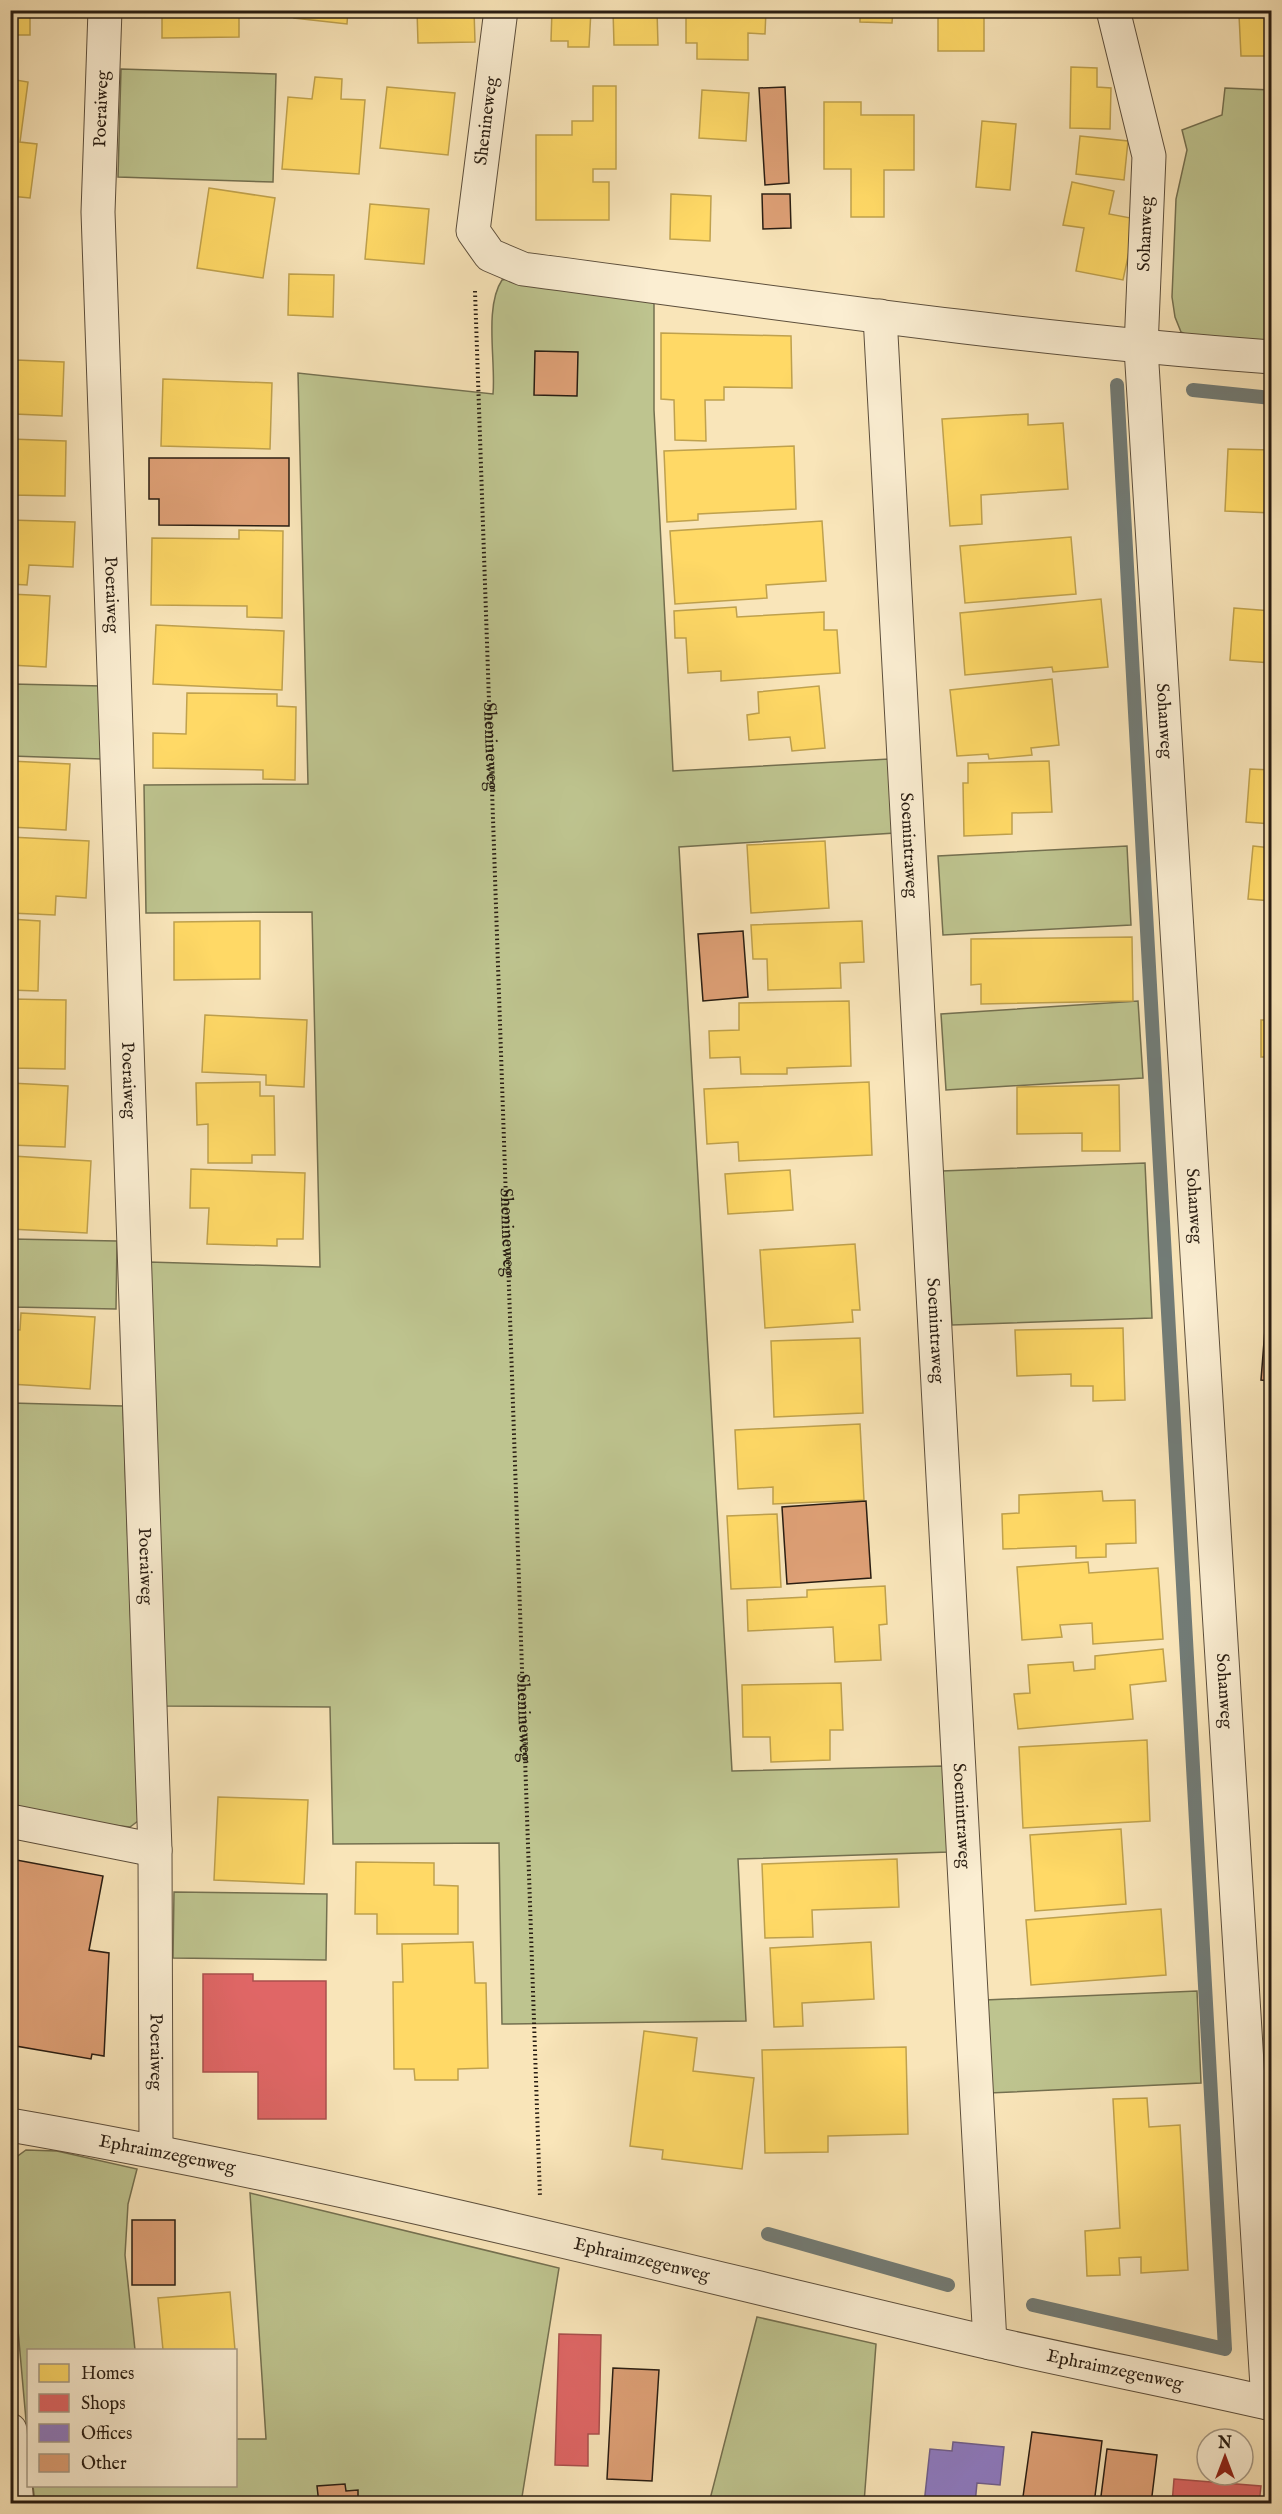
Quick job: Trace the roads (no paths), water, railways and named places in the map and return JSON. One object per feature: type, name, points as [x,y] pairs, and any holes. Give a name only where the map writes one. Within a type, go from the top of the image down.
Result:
[{"type":"street","name":"Poeraiweg","points":[[105,10],[98,212],[154,1850],[156,2150]]},
{"type":"street","name":"Shenineweg","points":[[501,10],[473,231],[490,255],[524,269],[880,316]]},
{"type":"street","name":"Sohanweg","points":[[1113,10],[1149,156],[1142,348],[1270,2403]]},
{"type":"street","points":[[880,316],[1142,348],[1272,357]]},
{"type":"street","name":"Soemintraweg","points":[[880,316],[990,2343]]},
{"type":"street","points":[[10,1821],[154,1850]]},
{"type":"street","name":"Ephraimzegenweg","points":[[10,2125],[156,2150],[542,2235],[990,2343],[1270,2403]]},
{"type":"street","points":[[10,2430],[17,2504]]},
{"type":"waterway","points":[[1033,2305],[1225,2349],[1117,385]]},
{"type":"waterway","points":[[1193,390],[1272,398]]},
{"type":"waterway","points":[[768,2234],[948,2285]]}]
